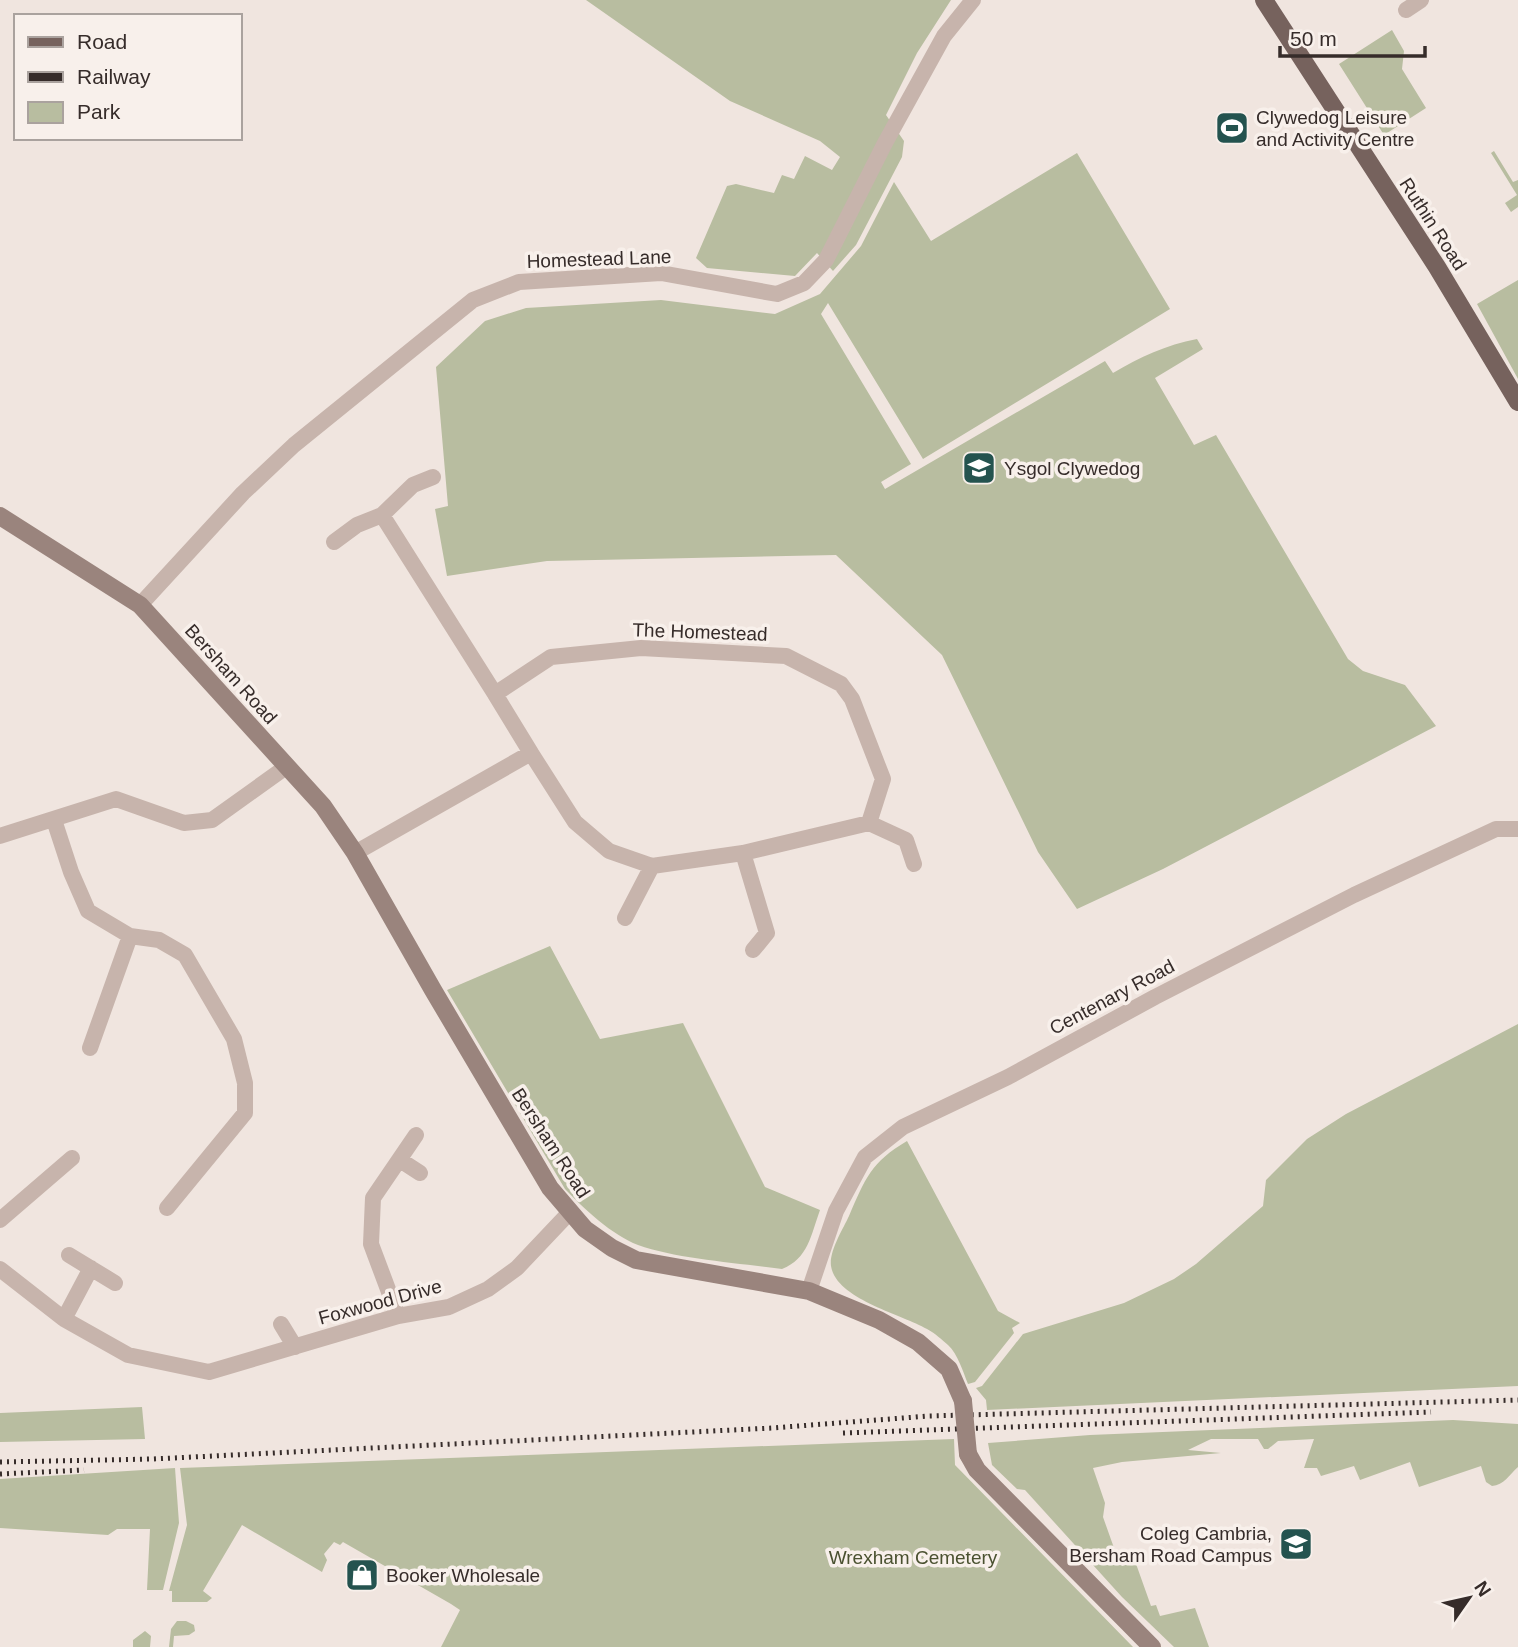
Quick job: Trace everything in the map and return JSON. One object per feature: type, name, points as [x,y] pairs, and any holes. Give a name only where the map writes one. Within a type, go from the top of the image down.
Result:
[{"type":"main road","name":"Ruthin Road","points":[[1264,0],[1437,267],[1518,402]]},
{"type":"main road","name":"Bersham Road","points":[[0,516],[140,605],[323,806],[355,853],[550,1188],[585,1230],[636,1260],[809,1291],[879,1320],[918,1342],[949,1369],[963,1402],[968,1454],[977,1470],[1152,1647]]},
{"type":"street","name":"Homestead Lane","points":[[140,605],[243,493],[294,445],[473,300],[519,282],[661,274],[777,294],[804,283],[826,260],[885,143],[944,36],[973,0]]},
{"type":"street","points":[[1406,10],[1421,0]]},
{"type":"street","points":[[334,542],[357,525],[382,515],[413,485],[433,477]]},
{"type":"street","points":[[382,515],[575,822],[609,851],[652,866],[743,853],[869,823],[906,840],[914,864]]},
{"type":"street","name":"The Homestead","points":[[495,694],[551,657],[641,649],[786,656],[841,684],[852,699],[883,779],[869,823]]},
{"type":"street","points":[[355,853],[531,753]]},
{"type":"street","points":[[0,836],[116,799],[184,823],[212,820],[286,767]]},
{"type":"street","points":[[54,820],[71,872],[88,911],[130,936],[159,940],[185,955],[234,1039],[245,1083],[245,1113],[167,1208]]},
{"type":"street","name":"Centenary Road","points":[[809,1291],[836,1211],[865,1157],[903,1127],[1008,1077],[1154,997],[1354,895],[1496,829],[1518,829]]},
{"type":"street","points":[[743,853],[767,933],[753,950]]},
{"type":"street","points":[[625,918],[652,866]]},
{"type":"street","points":[[90,1048],[130,936]]},
{"type":"street","points":[[398,1316],[371,1244],[373,1198],[416,1135]]},
{"type":"street","points":[[0,1220],[72,1158]]},
{"type":"street","points":[[400,1160],[420,1173]]},
{"type":"street","name":"Foxwood Drive","points":[[0,1269],[64,1319],[128,1355],[209,1372],[398,1316],[449,1307],[488,1289],[517,1268],[569,1212]]},
{"type":"street","points":[[69,1255],[115,1283]]},
{"type":"street","points":[[64,1319],[91,1268]]},
{"type":"street","points":[[281,1324],[295,1347]]},
{"type":"green space","points":[[586,0],[951,0],[917,53],[886,115],[904,141],[902,157],[856,245],[833,271],[817,253],[795,276],[707,268],[696,258],[727,186],[736,184],[774,193],[782,175],[794,179],[805,156],[832,170],[840,157],[820,141],[730,101]]},
{"type":"green space","points":[[1392,30],[1404,51],[1402,69],[1426,108],[1384,135],[1339,64]]},
{"type":"green space","points":[[1494,151],[1513,182],[1518,180],[1518,207],[1511,212],[1505,203],[1517,195],[1491,153]]},
{"type":"green space","name":"Ysgol Clywedog","points":[[1077,153],[1170,309],[923,459],[828,303],[821,314],[911,464],[881,482],[885,489],[1105,361],[1113,373],[1154,352],[1197,339],[1203,349],[1155,378],[1194,445],[1216,435],[1348,659],[1363,671],[1405,685],[1436,726],[1163,869],[1077,909],[1038,852],[942,655],[836,555],[547,561],[447,576],[435,509],[448,506],[436,367],[485,321],[526,308],[661,300],[775,314],[820,294],[861,246],[894,182],[931,241]]},
{"type":"green space","points":[[1518,280],[1518,379],[1477,304]]},
{"type":"green space","points":[[550,946],[600,1039],[683,1023],[765,1187],[820,1210],[803,1253],[791,1265],[782,1269],[708,1260],[638,1245],[608,1228],[565,1189],[447,990]]},
{"type":"green space","points":[[1518,1024],[1518,1386],[987,1410],[986,1400],[976,1388],[982,1386],[1023,1334],[1124,1303],[1174,1279],[1196,1264],[1263,1206],[1266,1180],[1307,1139],[1346,1114]]},
{"type":"green space","points":[[907,1141],[998,1311],[1020,1323],[1012,1328],[1014,1333],[975,1382],[968,1384],[955,1353],[948,1345],[927,1329],[871,1304],[844,1288],[835,1278],[831,1266],[834,1247],[870,1172],[885,1156]]},
{"type":"green space","points":[[142,1407],[145,1439],[0,1442],[0,1413]]},
{"type":"green space","points":[[1453,1420],[1518,1424],[1518,1467],[1503,1482],[1492,1486],[1486,1482],[1481,1466],[1419,1487],[1410,1462],[1360,1480],[1354,1466],[1321,1476],[1317,1468],[1304,1468],[1314,1439],[1278,1441],[1264,1449],[1258,1439],[1211,1439],[1188,1450],[1221,1453],[1122,1462],[1093,1468],[1105,1503],[1103,1517],[1119,1562],[1122,1566],[1135,1561],[1151,1606],[1156,1605],[1160,1616],[1195,1608],[1209,1647],[1174,1647],[1122,1597],[1025,1490],[1017,1489],[992,1465],[988,1443],[1090,1435]]},
{"type":"green space","name":"Wrexham Cemetery","points":[[954,1439],[955,1465],[1133,1647],[441,1647],[460,1610],[451,1604],[343,1542],[340,1545],[334,1542],[324,1554],[327,1560],[322,1572],[242,1525],[203,1591],[212,1598],[207,1602],[172,1602],[172,1591],[169,1591],[187,1525],[180,1468]]},
{"type":"green space","points":[[175,1468],[179,1523],[163,1590],[147,1590],[150,1529],[117,1529],[108,1535],[0,1528],[0,1479]]},
{"type":"green space","points":[[177,1621],[194,1625],[195,1631],[189,1635],[174,1636],[173,1647],[169,1647],[171,1629]]},
{"type":"green space","points":[[145,1631],[151,1636],[150,1647],[133,1647],[133,1640]]},
{"type":"railway","points":[[0,1462],[153,1459],[772,1428],[929,1416],[1518,1400]]},
{"type":"railway","points":[[843,1433],[1431,1412]]},
{"type":"railway","points":[[0,1474],[84,1470]]},
{"type":"place","name":"Clywedog Leisure and Activity Centre","points":[[1232,128]]},
{"type":"place","name":"Ysgol Clywedog","points":[[979,468]]},
{"type":"place","name":"Coleg Cambria, Bersham Road Campus","points":[[1296,1544]]},
{"type":"place","name":"Booker Wholesale","points":[[362,1575]]}]
